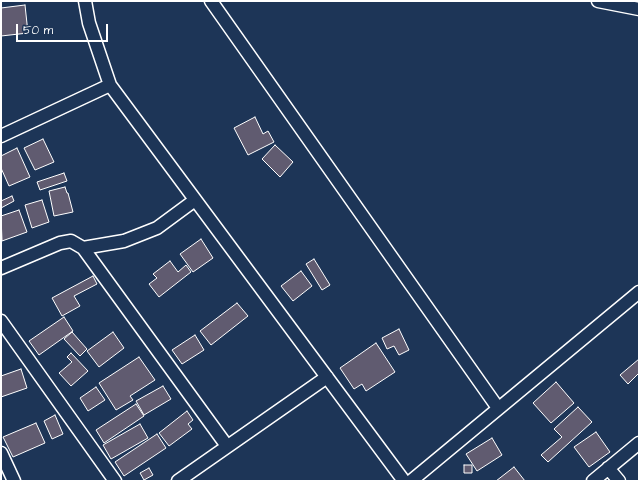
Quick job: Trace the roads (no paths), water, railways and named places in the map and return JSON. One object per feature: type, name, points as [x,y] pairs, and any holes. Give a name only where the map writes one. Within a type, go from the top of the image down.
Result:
[{"type":"street","points":[[85,1],[89,23],[110,85],[404,481]]},
{"type":"street","points":[[211,1],[498,408]]},
{"type":"street","points":[[598,1],[639,9]]},
{"type":"street","points":[[1,136],[110,85]]},
{"type":"street","points":[[84,248],[124,241],[157,228],[195,200]]},
{"type":"street","points":[[1,268],[60,243],[71,241],[84,248],[227,446]]},
{"type":"street","points":[[411,481],[639,292]]},
{"type":"street","points":[[1,321],[115,481]]},
{"type":"street","points":[[178,481],[327,377]]},
{"type":"street","points":[[593,481],[639,443]]},
{"type":"street","points":[[1,453],[14,481]]},
{"type":"street","points":[[608,468],[619,481]]}]
